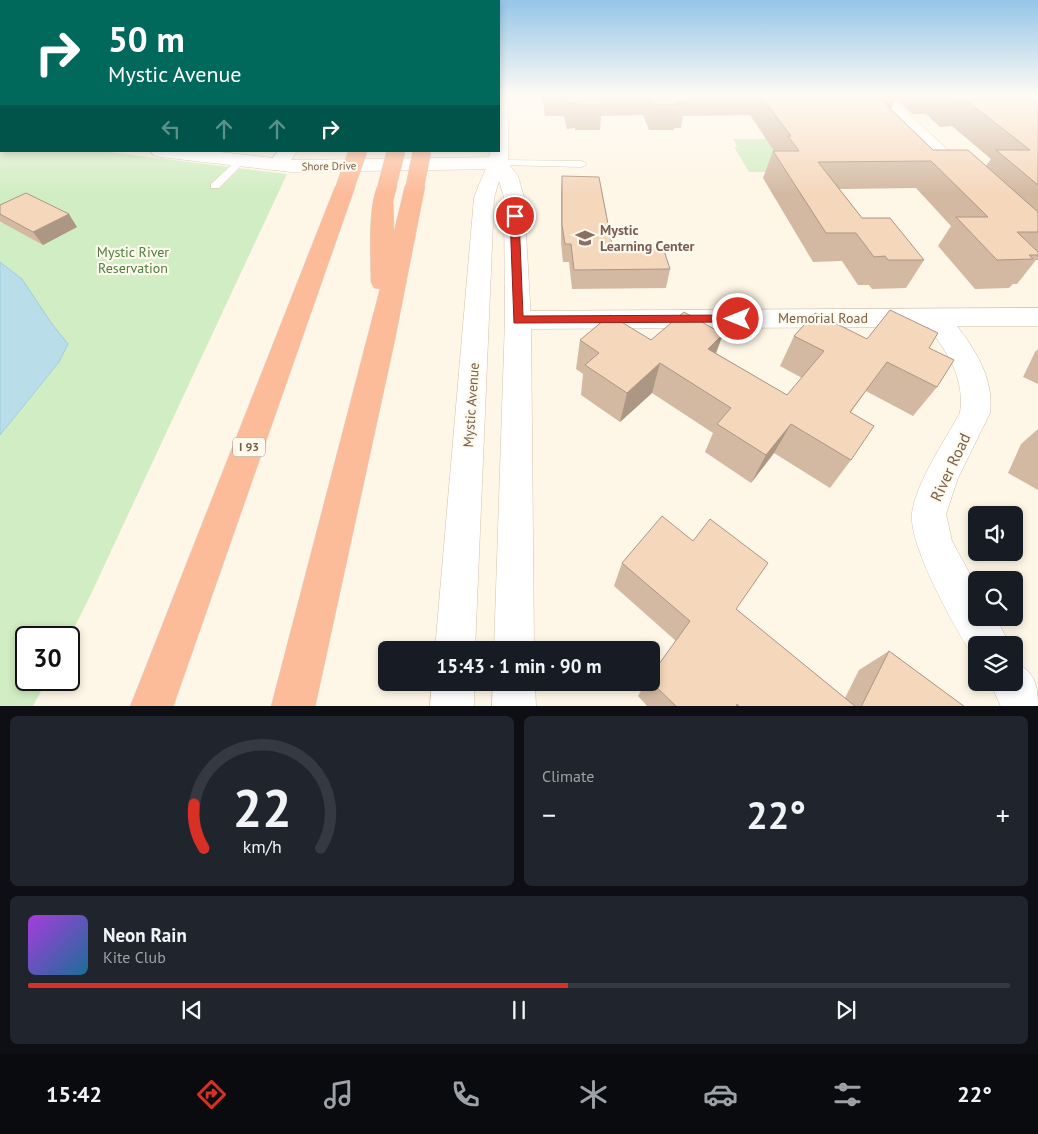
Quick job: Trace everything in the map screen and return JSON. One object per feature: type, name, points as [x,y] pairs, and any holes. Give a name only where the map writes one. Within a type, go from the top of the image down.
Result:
[{"type":"highway","name":"I 93","points":[[151,706],[234,488],[358,152]]},
{"type":"highway","points":[[293,706],[382,338],[401,186],[396,152]]},
{"type":"highway","points":[[401,186],[421,152]]},
{"type":"street","points":[[914,128],[975,186]]},
{"type":"street","name":"Shore Drive","points":[[168,152],[241,161],[283,158],[320,167],[499,163]]},
{"type":"street","name":"Mystic Avenue","points":[[456,641],[484,198],[491,176],[499,163],[499,152]]},
{"type":"street","name":"Mystic Avenue","points":[[499,163],[508,176],[514,197],[518,320],[514,641]]},
{"type":"street","name":"River Road","points":[[935,317],[968,367],[978,393],[978,403],[975,413],[933,498],[929,520],[931,532],[952,578],[985,636]]},
{"type":"street","name":"Memorial Road","points":[[518,320],[1038,317]]},
{"type":"street","points":[[452,706],[453,691]]},
{"type":"street","points":[[514,691],[514,706]]},
{"type":"street","points":[[1016,691],[1025,706]]},
{"type":"lane","points":[[215,186],[241,161]]},
{"type":"lane","points":[[499,163],[582,164]]},
{"type":"green space","points":[[733,139],[795,139],[783,172],[749,172],[734,147],[737,147]]},
{"type":"green space","name":"Mystic River Reservation","points":[[0,152],[109,152],[287,174],[75,626],[15,626],[15,691],[41,691],[33,706],[0,706],[0,435],[59,362],[68,344],[52,324],[22,279],[0,262]]},
{"type":"water","points":[[0,262],[22,279],[52,324],[68,344],[59,362],[0,435]]},
{"type":"building","points":[[785,128],[910,128],[933,150],[968,150],[1038,212],[1038,232],[1017,232],[1038,252],[1038,255],[1029,255],[1033,259],[997,260],[956,217],[988,217],[931,161],[818,162],[862,218],[890,218],[924,260],[888,260],[885,256],[874,257],[856,233],[826,233],[773,151],[799,151],[788,136],[791,136]]},
{"type":"building","points":[[1002,128],[1038,128],[1038,185],[996,150],[1030,150]]},
{"type":"building","points":[[562,176],[599,177],[612,245],[662,244],[670,269],[574,270],[571,244],[565,244],[562,225]]},
{"type":"building","points":[[26,193],[69,214],[33,232],[0,214],[0,205]]},
{"type":"building","points":[[890,310],[938,333],[929,348],[954,360],[937,387],[887,362],[850,412],[874,426],[851,460],[791,424],[766,455],[717,424],[731,408],[660,363],[627,393],[585,365],[599,353],[580,340],[610,315],[651,340],[684,312],[723,334],[708,349],[787,395],[824,351],[794,336],[815,313],[867,339]]},
{"type":"building","points":[[662,516],[693,541],[710,519],[768,563],[736,609],[855,706],[739,706],[737,704],[736,706],[676,706],[660,691],[660,663],[690,621],[622,563]]},
{"type":"building","points":[[889,651],[964,706],[862,706]]},
{"type":"place","name":"Mystic Learning Center","points":[[585,238]]},
{"type":"route","points":[[515,216],[518,320],[738,319]]}]
